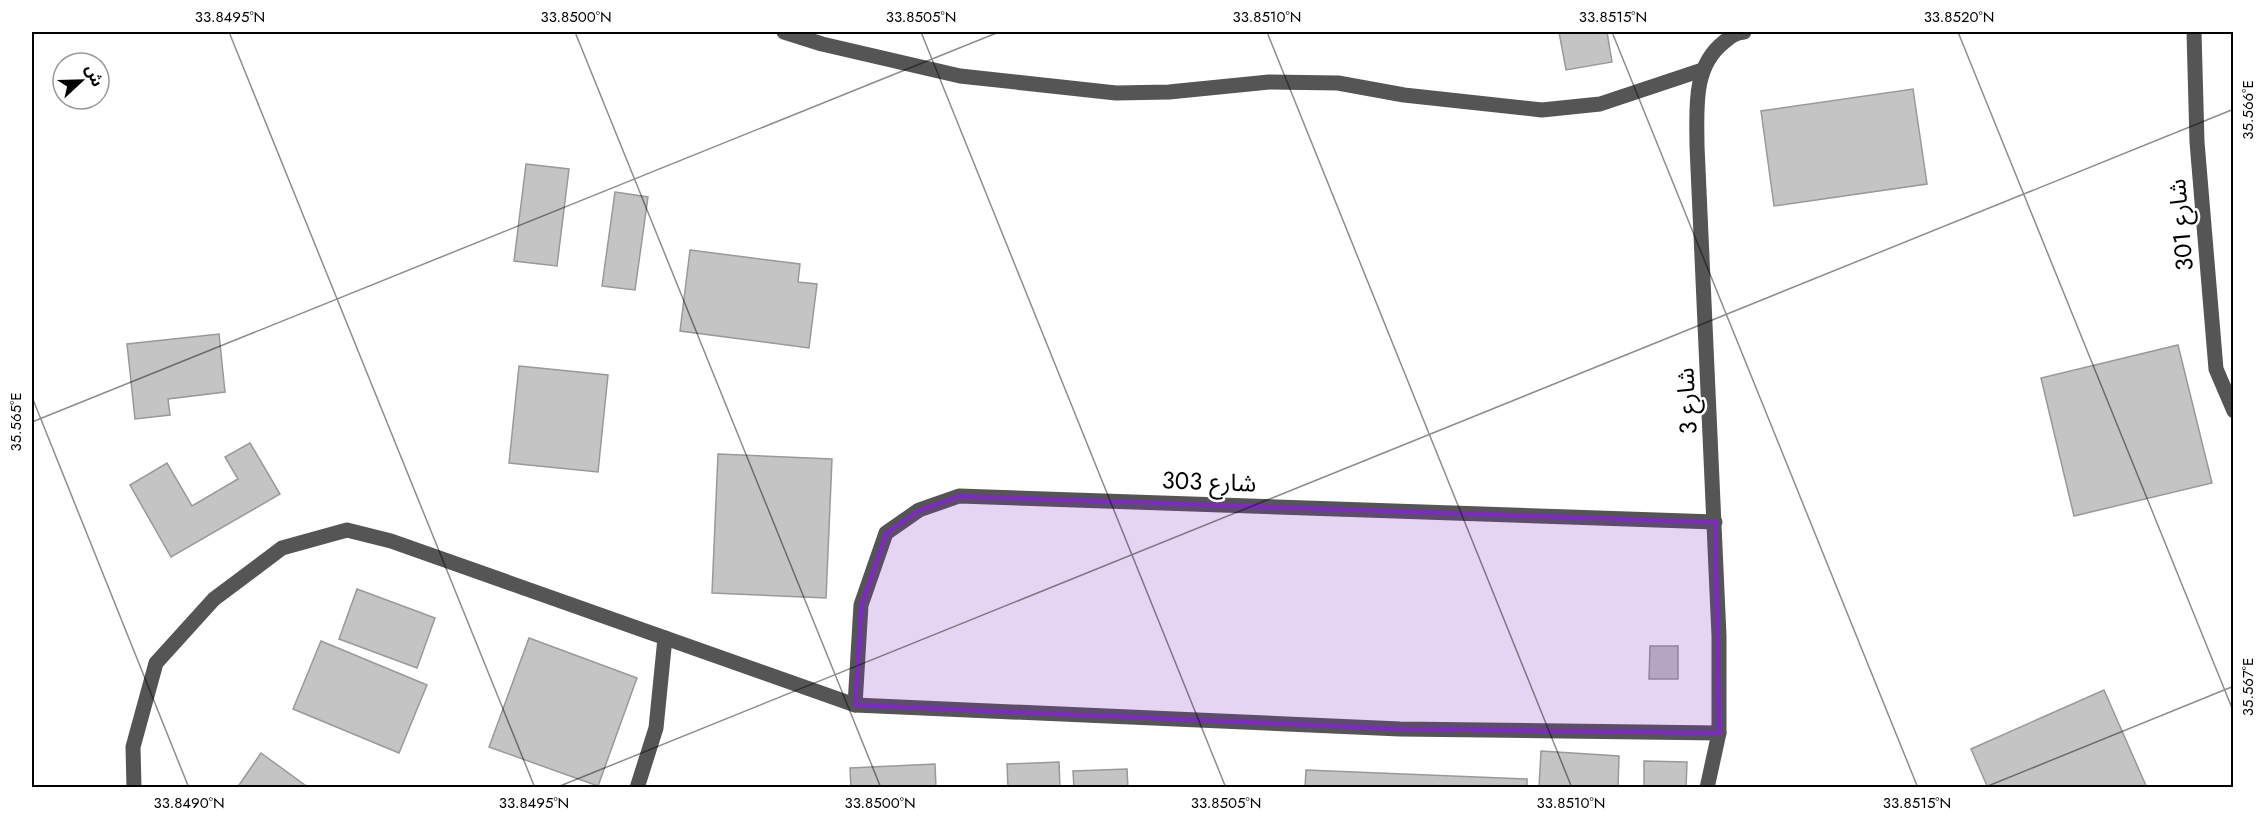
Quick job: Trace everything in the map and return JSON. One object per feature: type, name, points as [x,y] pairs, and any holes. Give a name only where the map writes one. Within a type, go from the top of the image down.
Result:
[{"type":"street","points":[[784,32],[822,44],[960,76],[1116,93],[1169,92],[1269,81],[1338,82],[1404,95],[1542,110],[1600,104],[1702,70]]},
{"type":"street","name":"شارع 3","points":[[1707,788],[1719,733],[1719,636],[1697,146],[1697,98],[1702,70],[1715,49],[1735,33],[1744,32]]},
{"type":"street","name":"شارع 301","points":[[2194,32],[2197,142],[2216,369],[2234,411]]},
{"type":"street","name":"شارع 303","points":[[855,705],[861,605],[886,533],[919,510],[959,496],[1715,522]]},
{"type":"street","points":[[134,788],[133,747],[156,663],[214,599],[282,548],[347,530],[391,541],[855,705],[1400,729],[1719,733]]},
{"type":"street","points":[[637,787],[656,728],[665,638]]},
{"type":"highlighted area","points":[[959,496],[1715,522],[1719,733],[1400,729],[855,705],[861,605],[886,533],[919,510]]},
{"type":"building","points":[[1559,32],[1607,32],[1612,62],[1566,70]]},
{"type":"building","points":[[1913,89],[1927,184],[1774,206],[1761,111]]},
{"type":"building","points":[[526,164],[569,169],[557,266],[514,261]]},
{"type":"building","points":[[615,192],[648,197],[635,290],[602,286]]},
{"type":"building","points":[[690,250],[800,264],[798,282],[817,284],[809,348],[680,331]]},
{"type":"building","points":[[219,334],[225,392],[168,399],[170,415],[135,419],[127,344]]},
{"type":"building","points":[[2178,345],[2212,483],[2074,516],[2041,378]]},
{"type":"building","points":[[519,366],[608,375],[598,472],[509,463]]},
{"type":"building","points":[[250,443],[280,494],[171,557],[130,485],[167,463],[192,506],[238,479],[225,457]]},
{"type":"building","points":[[718,454],[832,459],[826,598],[712,593]]},
{"type":"building","points":[[357,589],[435,618],[417,668],[339,639]]},
{"type":"building","points":[[529,638],[637,678],[598,786],[489,747]]},
{"type":"building","points":[[321,641],[427,685],[399,753],[293,709]]},
{"type":"building","points":[[1650,646],[1678,646],[1678,679],[1649,679]]},
{"type":"building","points":[[2104,690],[2147,788],[1988,788],[1971,749]]},
{"type":"building","points":[[1541,751],[1619,756],[1618,788],[1539,788]]},
{"type":"building","points":[[261,753],[309,788],[237,788]]},
{"type":"building","points":[[1644,761],[1687,762],[1686,788],[1644,788]]},
{"type":"building","points":[[1059,762],[1060,788],[1008,788],[1007,764]]},
{"type":"building","points":[[935,764],[936,788],[851,788],[850,768]]},
{"type":"building","points":[[1127,769],[1128,788],[1074,788],[1073,771]]},
{"type":"building","points":[[1306,770],[1527,779],[1527,788],[1305,788]]}]
